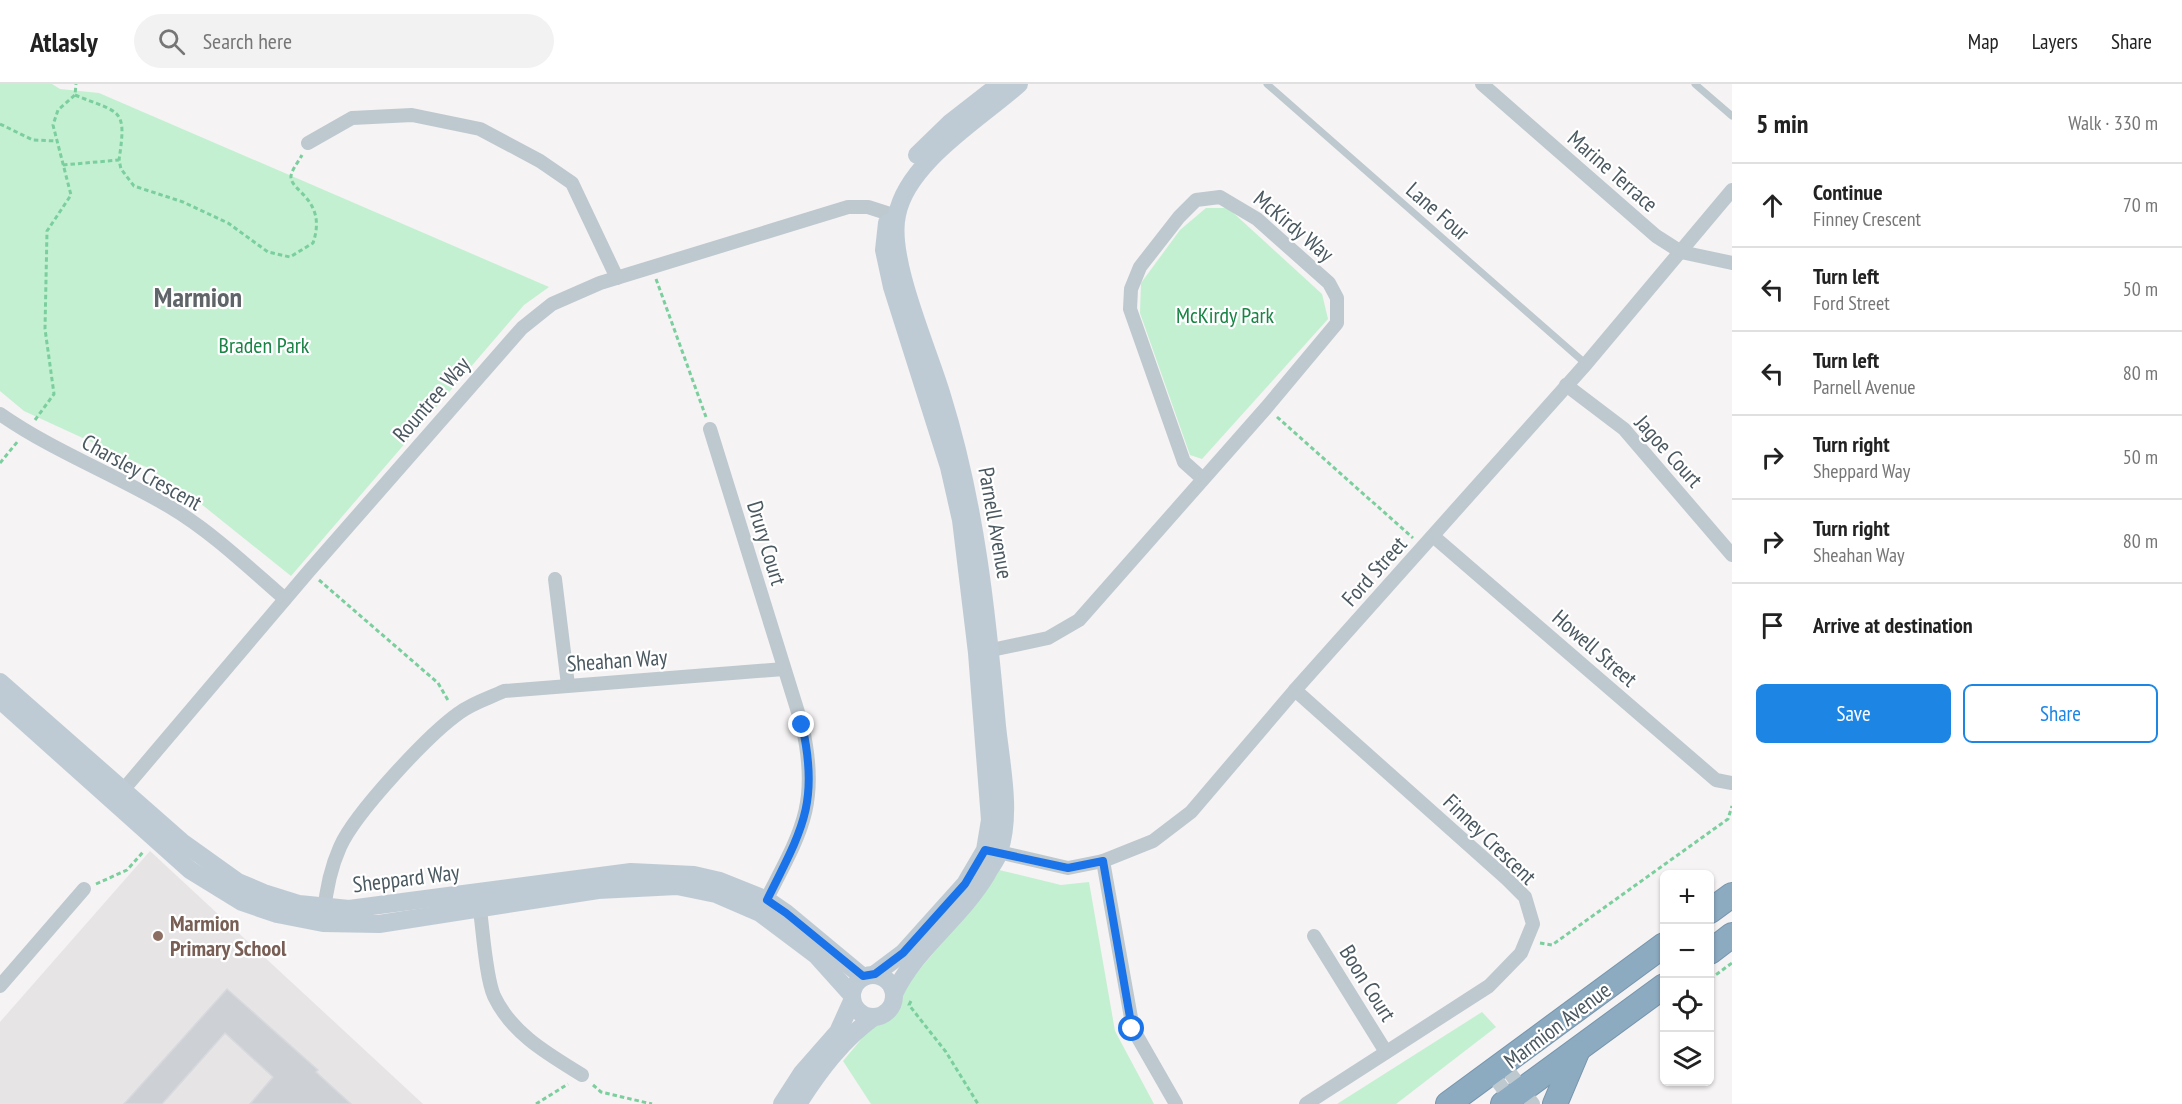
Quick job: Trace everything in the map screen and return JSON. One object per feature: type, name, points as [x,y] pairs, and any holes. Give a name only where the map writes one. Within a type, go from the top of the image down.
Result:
[{"type":"highway","points":[[1714,908],[1732,895]]},
{"type":"highway","points":[[1714,949],[1732,935]]},
{"type":"highway","name":"Marmion Avenue","points":[[1448,1104],[1660,949]]},
{"type":"highway","name":"Marmion Avenue","points":[[1517,1100],[1578,1050],[1660,990]]},
{"type":"highway","points":[[1555,1104],[1578,1050]]},
{"type":"street","name":"Parnell Avenue","points":[[798,1104],[825,1064],[859,1028],[874,1017],[886,1013],[903,976],[967,905],[992,851],[983,652],[961,520],[952,477],[892,287],[884,250],[899,181],[918,154],[951,122],[1000,84]]},
{"type":"street","name":"Parnell Avenue","points":[[892,214],[938,149],[1019,84]]},
{"type":"street","name":"Marine Terrace","points":[[1482,84],[1656,237],[1682,252],[1732,263]]},
{"type":"street","points":[[308,143],[352,118],[412,115],[480,129],[540,161],[572,183],[618,278]]},
{"type":"street","name":"Ford Street","points":[[992,851],[1068,868],[1103,861],[1153,841],[1191,812],[1295,690],[1586,364],[1732,190]]},
{"type":"street","name":"McKirdy Way","points":[[983,652],[1048,638],[1079,620],[1266,408],[1337,323],[1337,298],[1329,283],[1243,208],[1220,196],[1196,200],[1179,217],[1140,267],[1131,289],[1130,309],[1184,462],[1203,479]]},
{"type":"street","name":"Rountree Way","points":[[118,796],[309,571],[522,328],[552,304],[652,266],[848,207],[868,207],[892,214]]},
{"type":"street","name":"Jagoe Court","points":[[1566,385],[1624,429],[1732,555]]},
{"type":"street","name":"Charsley Crescent","points":[[0,414],[26,432],[170,507],[235,556],[285,599]]},
{"type":"street","name":"Drury Court","points":[[710,429],[784,669]]},
{"type":"street","name":"Howell Street","points":[[1433,536],[1716,780],[1732,783]]},
{"type":"street","points":[[555,579],[568,685]]},
{"type":"street","points":[[763,906],[801,831],[811,784],[804,735],[784,669]]},
{"type":"street","name":"Sheahan Way","points":[[324,915],[332,868],[340,846],[352,827],[420,747],[457,714],[504,691],[784,669]]},
{"type":"street","name":"Sheppard Way","points":[[0,682],[118,796],[189,870],[242,902],[277,914],[324,915],[379,924],[598,890],[677,886],[786,913],[869,975]]},
{"type":"street","name":"Finney Crescent","points":[[1295,690],[1525,897],[1533,924],[1527,940]]},
{"type":"street","name":"Sheppard Way","points":[[0,700],[118,796]]},
{"type":"street","name":"Parnell Avenue","points":[[782,1104],[802,1073],[838,1032],[852,997],[853,987],[903,953],[992,851]]},
{"type":"street","points":[[1103,861],[1132,1029],[1176,1104]]},
{"type":"street","name":"Sheppard Way","points":[[324,915],[349,909],[387,906],[631,872],[694,875],[720,881],[763,906],[816,955],[852,997]]},
{"type":"street","points":[[0,986],[84,889]]},
{"type":"street","points":[[480,910],[493,994],[513,1027],[582,1075]]},
{"type":"street","name":"Boon Court","points":[[1314,936],[1386,1052]]},
{"type":"street","points":[[1306,1104],[1489,986],[1521,953],[1527,940]]},
{"type":"street","points":[[869,975],[890,983],[894,994]]},
{"type":"street","points":[[852,997],[860,1013],[874,1017]]},
{"type":"street","points":[[1498,1069],[1517,1100]]},
{"type":"lane","name":"Lane Four","points":[[1267,84],[1586,364]]},
{"type":"lane","points":[[1695,84],[1732,116]]},
{"type":"path","points":[[0,463],[54,394],[45,329],[47,231],[71,195],[53,125],[58,110],[75,95],[76,84]]},
{"type":"path","points":[[75,95],[114,111],[121,118],[124,128],[119,160],[121,170],[134,186],[183,202],[228,223],[268,252],[290,256],[314,243],[318,231],[314,204],[292,181],[291,176],[308,143]]},
{"type":"path","points":[[0,124],[33,140],[57,141]]},
{"type":"path","points":[[63,165],[119,160]]},
{"type":"path","points":[[652,266],[710,429]]},
{"type":"path","points":[[1266,408],[1424,547]]},
{"type":"path","points":[[309,571],[438,683],[457,714]]},
{"type":"path","points":[[1527,940],[1552,945],[1728,819],[1732,806]]},
{"type":"path","points":[[84,889],[127,870],[148,846]]},
{"type":"path","points":[[1711,978],[1732,963]]},
{"type":"path","points":[[903,976],[917,990],[909,1005],[946,1052],[978,1104]]},
{"type":"path","points":[[536,1104],[582,1075],[601,1092],[652,1104]]},
{"type":"shaded area","name":"Marmion Primary School","points":[[150,851],[423,1104],[0,1104],[0,1022]]},
{"type":"green space","name":"Braden Park","points":[[0,84],[52,84],[60,89],[99,93],[549,287],[524,305],[291,576],[185,491],[146,467],[24,411],[0,391]]},
{"type":"green space","name":"McKirdy Park","points":[[1206,208],[1228,208],[1322,294],[1328,319],[1202,459],[1190,455],[1140,313],[1141,283],[1180,230]]},
{"type":"green space","points":[[995,869],[1061,885],[1089,882],[1115,1031],[1154,1104],[871,1104],[843,1061],[977,901]]},
{"type":"green space","points":[[1482,1012],[1496,1027],[1396,1104],[1337,1104]]},
{"type":"building","points":[[227,989],[318,1070],[316,1072],[351,1104],[250,1104],[273,1077],[225,1033],[162,1104],[124,1104]]},
{"type":"place","name":"Marmion Primary School","points":[[158,936]]},
{"type":"district","name":"Marmion","points":[[198,297]]},
{"type":"route","points":[[802,725],[809,756],[811,784],[807,806],[801,831],[767,900],[863,976],[875,974],[886,968],[903,953],[965,884],[985,850],[1068,868],[1103,861],[1132,1029]]}]
